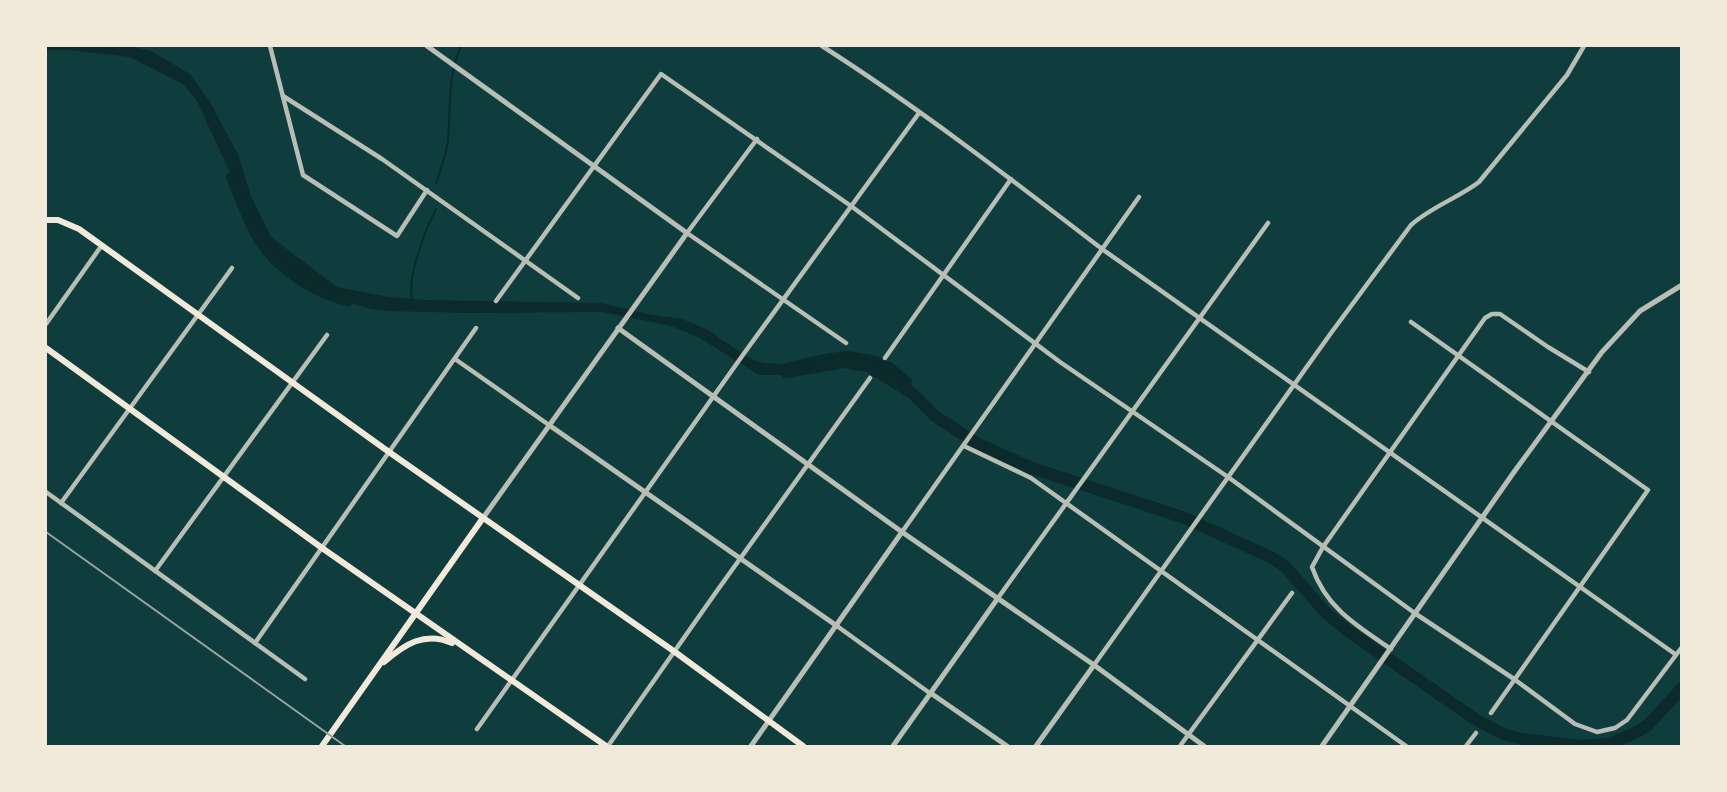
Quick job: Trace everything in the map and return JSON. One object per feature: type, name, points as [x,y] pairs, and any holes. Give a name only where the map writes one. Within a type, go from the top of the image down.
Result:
[{"type":"main road","points":[[46,220],[58,220],[79,229],[102,245],[389,452],[675,652],[803,747]]},
{"type":"main road","points":[[46,348],[322,548],[607,747]]},
{"type":"main road","points":[[322,747],[483,518]]},
{"type":"main road","points":[[377,668],[407,644],[423,639],[439,638],[465,649]]},
{"type":"street","points":[[270,46],[303,175],[397,236],[427,190]]},
{"type":"street","points":[[427,46],[593,167],[846,343]]},
{"type":"street","points":[[822,46],[874,79],[1102,249],[1675,654]]},
{"type":"street","points":[[1036,747],[1411,225],[1422,215],[1479,182],[1567,75],[1584,46]]},
{"type":"street","points":[[496,301],[661,74],[851,206],[1035,344],[1228,477],[1416,614],[1514,679],[1574,724],[1586,729],[1605,731],[1627,720],[1682,647]]},
{"type":"street","points":[[283,96],[427,190],[578,298]]},
{"type":"street","points":[[477,730],[734,367],[919,113]]},
{"type":"street","points":[[483,518],[623,320],[757,139]]},
{"type":"street","points":[[885,358],[1011,179]]},
{"type":"street","points":[[751,747],[1139,197]]},
{"type":"street","points":[[893,747],[1268,223]]},
{"type":"street","points":[[46,324],[102,245]]},
{"type":"street","points":[[61,503],[232,268]]},
{"type":"street","points":[[1322,747],[1602,352],[1640,311],[1682,285]]},
{"type":"street","points":[[1391,649],[1332,606],[1316,581],[1312,567],[1323,547],[1458,355],[1485,318],[1500,314],[1589,372]]},
{"type":"street","points":[[1411,322],[1648,490],[1491,713]]},
{"type":"street","points":[[255,643],[476,328]]},
{"type":"street","points":[[618,328],[902,532],[1094,665],[1204,747]]},
{"type":"street","points":[[155,571],[327,335]]},
{"type":"street","points":[[455,359],[1007,747]]},
{"type":"street","points":[[607,747],[870,378]]},
{"type":"street","points":[[964,446],[1031,478],[1406,747]]},
{"type":"street","points":[[46,492],[304,679]]},
{"type":"street","points":[[1180,747],[1292,593]]},
{"type":"street","points":[[1466,747],[1476,733]]},
{"type":"water","points":[[46,46],[129,46],[151,51],[190,74],[209,100],[238,155],[251,196],[271,237],[337,287],[388,297],[423,300],[602,303],[682,319],[708,330],[749,358],[763,363],[781,364],[847,351],[873,355],[892,363],[912,379],[910,393],[881,368],[848,359],[820,361],[795,373],[759,375],[698,337],[671,326],[602,312],[388,311],[370,309],[334,297],[294,274],[261,240],[196,99],[183,84],[130,57],[46,50]]},
{"type":"waterway","points":[[436,183],[447,146],[453,69],[461,46]]},
{"type":"waterway","points":[[232,177],[255,231],[273,256],[302,281],[348,300]]},
{"type":"waterway","points":[[412,300],[414,267],[436,209]]},
{"type":"waterway","points":[[786,372],[844,362],[868,366],[912,393],[935,416],[978,444],[1032,468],[1185,518],[1270,557],[1285,566],[1325,612],[1348,631],[1475,719],[1503,734],[1581,746],[1608,744],[1648,725],[1682,688]]},
{"type":"railway","points":[[46,532],[345,746]]}]
